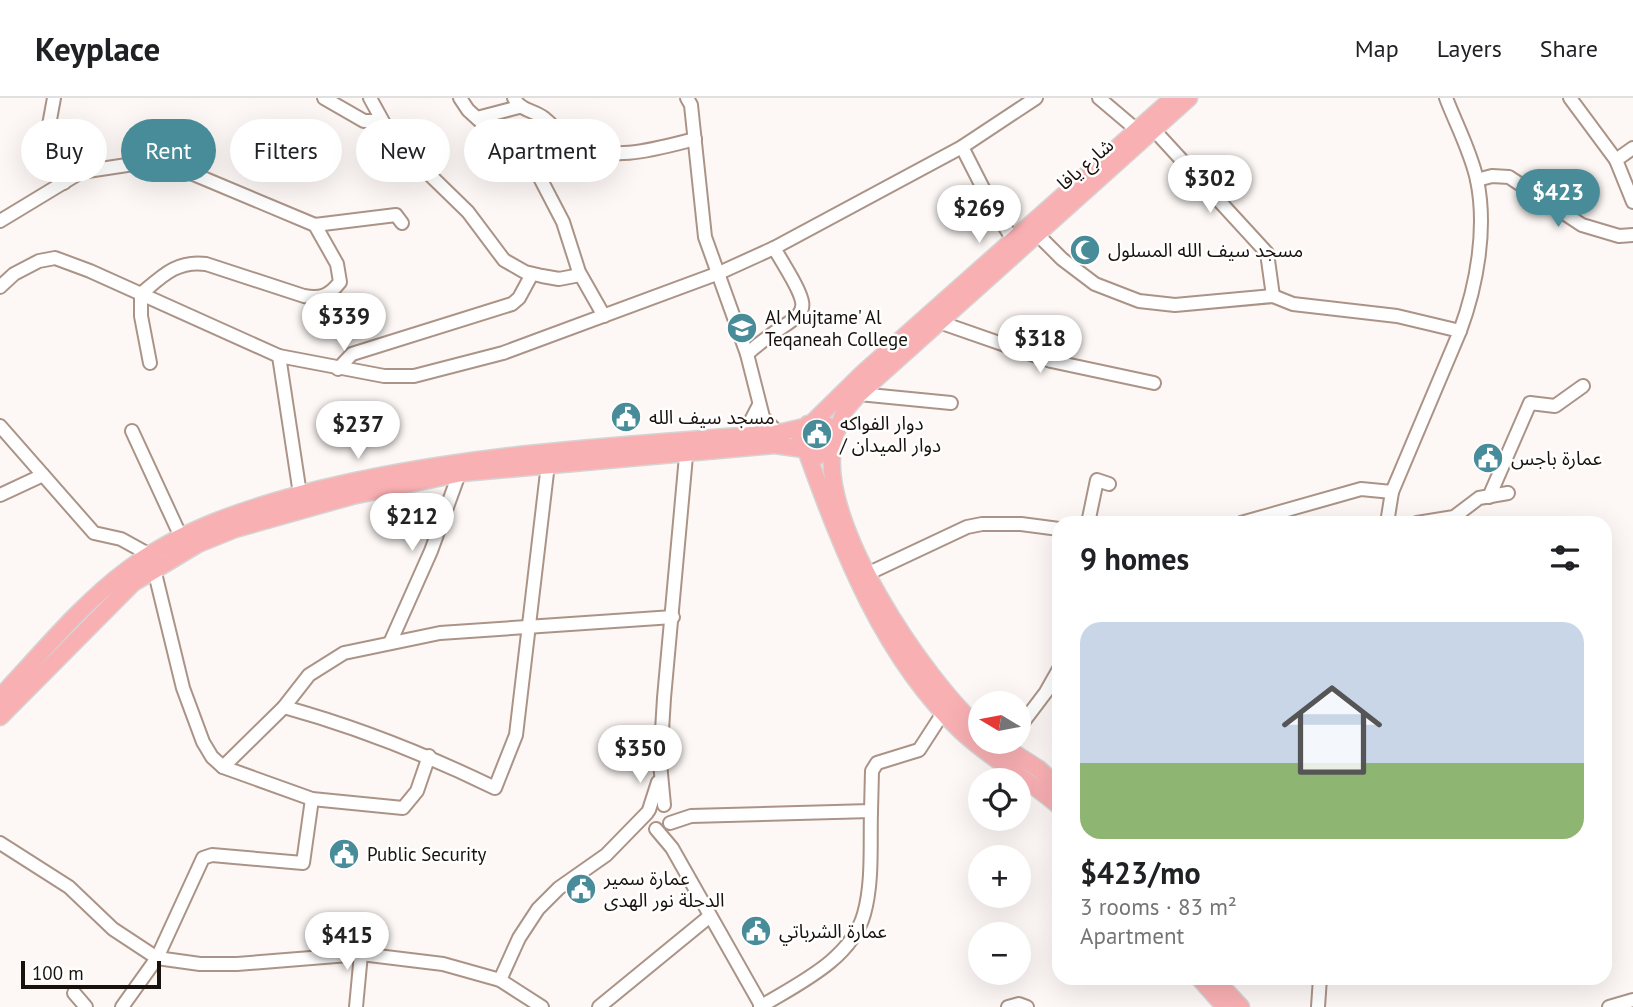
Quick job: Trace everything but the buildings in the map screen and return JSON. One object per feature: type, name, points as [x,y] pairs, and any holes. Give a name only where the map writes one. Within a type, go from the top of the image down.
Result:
[{"type":"main road","name":"شارع يافا","points":[[808,425],[1173,98]]},
{"type":"main road","name":"شارع يافا","points":[[833,442],[845,410],[859,394],[1156,131],[1189,98]]},
{"type":"main road","points":[[808,425],[800,438],[866,600],[943,713],[964,734],[1052,801]]},
{"type":"main road","points":[[0,697],[126,571],[270,517],[459,474],[687,447],[743,436],[778,433],[808,425],[829,426],[833,442],[832,479],[867,574],[897,626],[939,687],[968,717]]},
{"type":"main road","points":[[0,717],[152,562],[181,537],[226,517],[300,494],[419,467],[474,459],[775,445],[818,456],[833,442]]},
{"type":"main road","points":[[1018,754],[1052,781]]},
{"type":"main road","points":[[1204,985],[1217,1003]]},
{"type":"main road","points":[[1221,985],[1241,1007]]},
{"type":"street","points":[[54,98],[50,125],[64,183]]},
{"type":"street","points":[[324,98],[360,119]]},
{"type":"street","points":[[370,98],[380,119]]},
{"type":"street","points":[[460,98],[477,118],[538,174],[563,222],[580,275],[604,316]]},
{"type":"street","points":[[687,98],[691,105],[705,237],[747,354],[759,405],[768,426],[778,433]]},
{"type":"street","points":[[0,287],[14,274],[39,261],[55,258],[279,356],[384,376],[440,372],[503,353],[604,316],[719,273],[774,248],[962,148],[1036,98]]},
{"type":"street","points":[[1099,98],[1138,131]]},
{"type":"street","points":[[1388,516],[1392,492],[1471,300],[1479,243],[1477,180],[1446,98]]},
{"type":"street","points":[[1570,98],[1616,160],[1633,202]]},
{"type":"street","points":[[477,118],[516,102],[543,117],[571,142],[589,149],[625,154],[695,139]]},
{"type":"street","points":[[1156,131],[1267,253],[1273,296]]},
{"type":"street","points":[[962,148],[1013,240]]},
{"type":"street","points":[[1616,160],[1633,148]]},
{"type":"street","points":[[0,221],[81,172],[140,163],[178,168],[314,225],[396,215],[402,223]]},
{"type":"street","points":[[1477,180],[1501,175],[1509,177],[1583,225],[1619,236],[1633,235]]},
{"type":"street","points":[[436,182],[468,212],[504,260],[532,274],[559,279],[580,275]]},
{"type":"street","points":[[150,363],[141,316],[141,294],[163,274],[190,261],[233,271],[281,289],[320,299],[340,282],[337,264],[314,225]]},
{"type":"street","points":[[1037,234],[1062,259],[1095,284],[1139,301],[1175,305],[1273,296],[1293,304],[1398,316],[1460,331]]},
{"type":"street","points":[[747,354],[795,320],[804,310],[804,298],[774,248]]},
{"type":"street","points":[[338,369],[352,354],[512,304],[519,298],[532,274]]},
{"type":"street","points":[[939,322],[1051,361],[1154,383]]},
{"type":"street","points":[[279,356],[300,494]]},
{"type":"street","points":[[1489,497],[1530,403],[1555,406],[1583,386]]},
{"type":"street","points":[[859,394],[951,403]]},
{"type":"street","points":[[743,436],[759,405]]},
{"type":"street","points":[[0,426],[94,533],[121,539],[152,562],[183,688],[203,742],[223,767],[312,799],[403,808],[410,803],[417,791],[429,756]]},
{"type":"street","points":[[132,431],[181,537]]},
{"type":"street","points":[[687,447],[660,768],[648,811],[648,821],[661,826],[761,1007],[823,967],[856,933],[864,914],[868,881],[872,771],[877,764],[919,750],[943,713]]},
{"type":"street","points":[[284,707],[333,721],[429,756],[495,788],[516,736],[548,464]]},
{"type":"street","points":[[390,642],[431,551],[459,474]]},
{"type":"street","points":[[0,495],[43,475]]},
{"type":"street","points":[[1089,516],[1097,480],[1109,484]]},
{"type":"street","points":[[1266,516],[1361,489],[1392,492]]},
{"type":"street","points":[[1455,516],[1479,498],[1508,493]]},
{"type":"street","points":[[867,574],[967,527],[982,524],[1052,529]]},
{"type":"street","points":[[223,767],[284,707],[309,675],[344,653],[440,633],[673,617]]},
{"type":"street","points":[[1031,712],[1052,681]]},
{"type":"street","points":[[660,768],[666,806],[671,815],[661,826]]},
{"type":"street","points":[[122,1007],[157,958],[203,858],[212,855],[303,863],[312,799]]},
{"type":"street","points":[[500,980],[519,938],[538,909],[626,835],[648,811],[656,805],[666,806],[691,817]]},
{"type":"street","points":[[626,835],[691,817],[870,811]]},
{"type":"street","points":[[0,843],[69,887],[113,929],[157,958],[200,964],[237,964],[361,954],[443,964],[500,980],[541,1007]]},
{"type":"street","points":[[598,1007],[710,916]]},
{"type":"street","points":[[356,1007],[361,954]]},
{"type":"street","points":[[1318,1007],[1320,985]]},
{"type":"street","points":[[74,993],[86,1007]]},
{"type":"street","points":[[1609,1007],[1633,1000]]},
{"type":"street","points":[[1008,1007],[1027,1007]]},
{"type":"place","name":"مسجد سيف الله المسلول","points":[[1085,250]]},
{"type":"place","name":"Al Mujtame' Al Teqaneah College","points":[[742,328]]},
{"type":"place","name":"مسجد سيف الله","points":[[626,417]]},
{"type":"place","name":"دوار الفواكه / دوار الميدان","points":[[817,434]]},
{"type":"place","name":"عمارة باجس","points":[[1488,458]]},
{"type":"place","name":"Public Security","points":[[344,854]]},
{"type":"place","name":"عمارة سمير الدحلة نور الهدى","points":[[581,889]]},
{"type":"place","name":"عمارة الشرباتي","points":[[756,931]]}]
